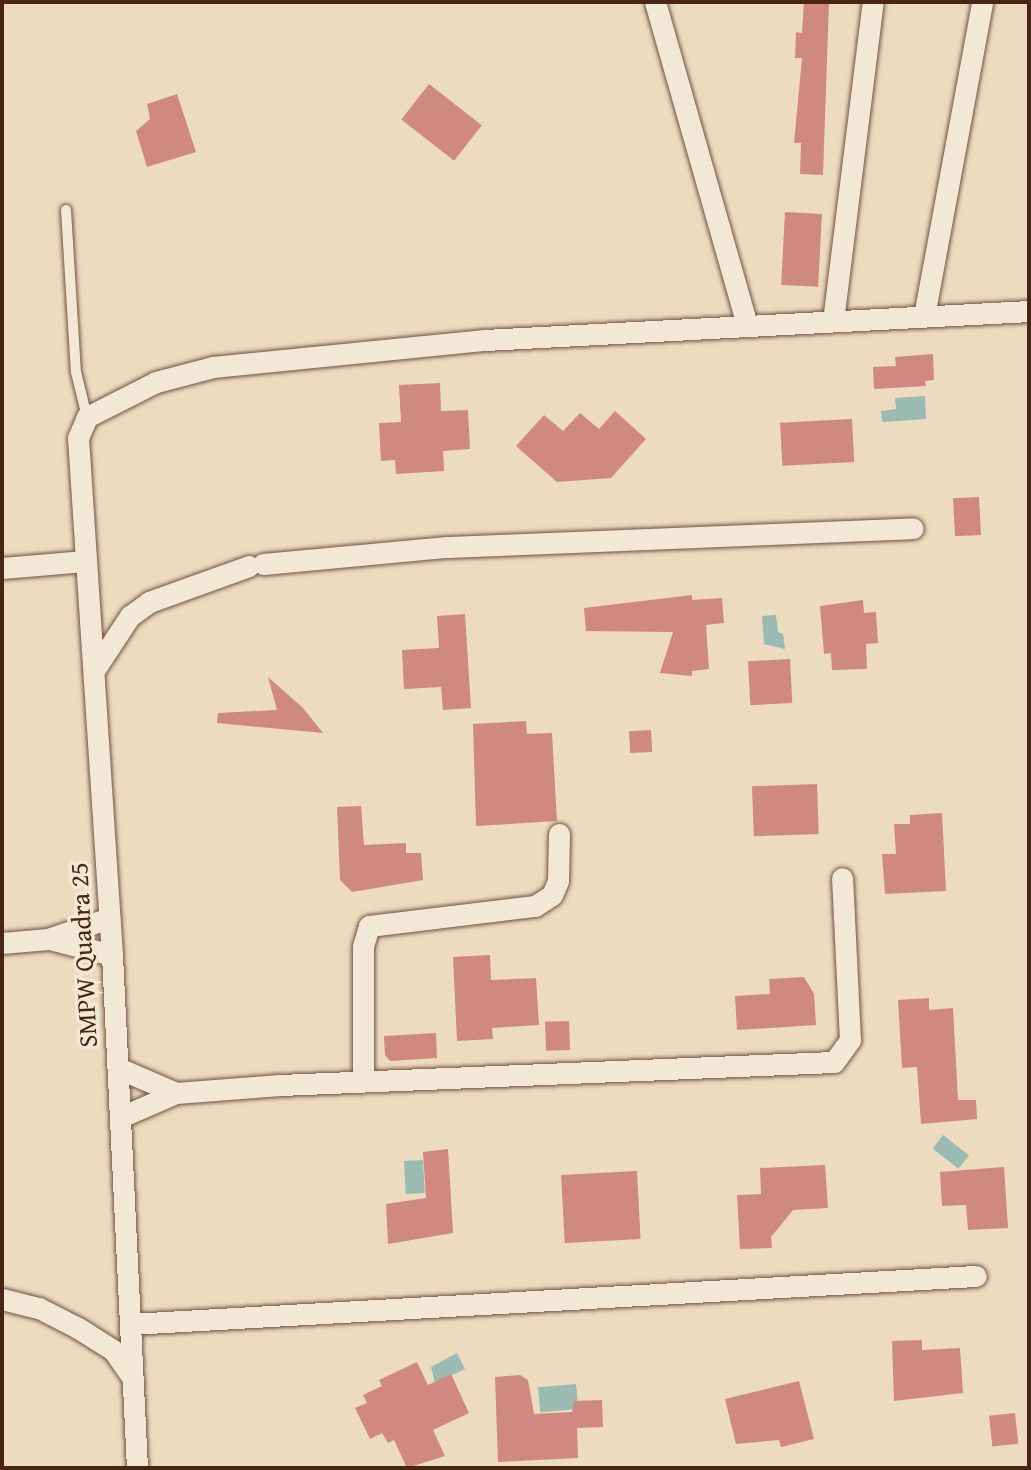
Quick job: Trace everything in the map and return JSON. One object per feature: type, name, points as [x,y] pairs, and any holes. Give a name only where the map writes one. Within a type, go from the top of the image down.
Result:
[{"type":"street","points":[[655,2],[747,326]]},
{"type":"street","points":[[833,321],[873,2]]},
{"type":"street","points":[[925,316],[982,2]]},
{"type":"street","points":[[87,417],[156,382],[213,367],[485,340],[1029,311]]},
{"type":"street","name":"SMPW Quadra 25","points":[[87,417],[78,438],[85,561],[96,669],[113,955],[137,1468]]},
{"type":"street","points":[[96,669],[130,616],[149,602],[256,565],[447,547],[913,528]]},
{"type":"street","points":[[2,568],[85,561]]},
{"type":"street","points":[[363,1081],[363,946],[369,926],[535,905],[552,895],[558,881],[559,834]]},
{"type":"street","points":[[121,1117],[176,1093],[363,1081],[834,1062],[850,1040],[842,878]]},
{"type":"street","points":[[2,943],[48,939],[109,918]]},
{"type":"street","points":[[48,939],[113,955]]},
{"type":"street","points":[[118,1068],[176,1093]]},
{"type":"street","points":[[130,1324],[975,1276]]},
{"type":"street","points":[[2,1299],[39,1308],[78,1328],[113,1350],[132,1377]]},
{"type":"lane","points":[[66,210],[76,372],[87,417]]},
{"type":"water","points":[[925,396],[926,419],[882,422],[881,411],[896,409],[895,398]]},
{"type":"water","points":[[776,615],[778,632],[783,634],[785,649],[764,644],[762,616]]},
{"type":"water","points":[[943,1135],[969,1155],[959,1169],[933,1148]]},
{"type":"water","points":[[423,1160],[425,1193],[406,1194],[404,1161]]},
{"type":"water","points":[[457,1353],[465,1369],[435,1383],[431,1367]]},
{"type":"water","points":[[576,1384],[578,1409],[540,1412],[538,1387]]},
{"type":"building","points":[[804,2],[829,2],[823,175],[800,174],[801,143],[794,143],[802,58],[795,58],[796,32],[802,33]]},
{"type":"building","points":[[429,84],[482,125],[454,161],[401,119]]},
{"type":"building","points":[[177,94],[196,152],[147,167],[136,131],[150,119],[147,104]]},
{"type":"building","points":[[785,212],[822,214],[818,287],[781,285]]},
{"type":"building","points":[[933,354],[934,380],[925,381],[926,386],[874,389],[873,367],[896,366],[895,357]]},
{"type":"building","points":[[440,383],[441,411],[468,410],[470,449],[443,451],[444,471],[396,474],[395,460],[381,461],[379,423],[401,422],[399,385]]},
{"type":"building","points":[[615,411],[646,439],[611,478],[557,482],[516,446],[544,415],[563,431],[580,413],[599,429]]},
{"type":"building","points":[[852,419],[854,462],[782,466],[780,423]]},
{"type":"building","points":[[979,497],[981,535],[955,536],[953,498]]},
{"type":"building","points":[[692,595],[692,600],[722,598],[724,623],[706,625],[709,669],[692,671],[692,676],[660,673],[673,632],[586,631],[584,608]]},
{"type":"building","points":[[863,600],[864,613],[876,612],[878,643],[866,644],[867,669],[832,670],[831,653],[824,654],[820,606]]},
{"type":"building","points":[[465,614],[471,708],[443,710],[441,687],[404,689],[402,650],[439,648],[437,616]]},
{"type":"building","points":[[790,659],[792,703],[750,705],[748,661]]},
{"type":"building","points":[[268,677],[303,708],[323,733],[217,723],[218,713],[277,710]]},
{"type":"building","points":[[526,721],[527,734],[552,733],[557,821],[476,826],[473,724]]},
{"type":"building","points":[[651,730],[652,752],[630,753],[629,731]]},
{"type":"building","points":[[817,784],[819,834],[754,836],[752,786]]},
{"type":"building","points":[[361,806],[364,845],[406,843],[406,853],[421,853],[423,880],[352,892],[340,880],[337,807]]},
{"type":"building","points":[[942,813],[946,891],[885,894],[882,854],[896,854],[894,824],[910,824],[910,815]]},
{"type":"building","points":[[490,955],[491,980],[536,978],[539,1025],[492,1028],[493,1039],[457,1041],[453,957]]},
{"type":"building","points":[[804,977],[814,994],[816,1025],[737,1030],[735,996],[770,994],[769,979]]},
{"type":"building","points":[[929,998],[929,1010],[953,1008],[958,1100],[976,1100],[977,1119],[921,1124],[917,1067],[902,1068],[898,1000]]},
{"type":"building","points":[[569,1021],[570,1050],[546,1051],[545,1022]]},
{"type":"building","points":[[436,1033],[437,1058],[390,1061],[385,1055],[384,1036]]},
{"type":"building","points":[[448,1149],[453,1233],[388,1244],[386,1204],[426,1198],[423,1152]]},
{"type":"building","points":[[825,1165],[828,1208],[793,1210],[771,1237],[772,1248],[740,1249],[737,1195],[761,1194],[760,1168]]},
{"type":"building","points":[[1004,1167],[1008,1228],[968,1230],[966,1205],[942,1206],[940,1172]]},
{"type":"building","points":[[637,1171],[641,1239],[565,1243],[561,1175]]},
{"type":"building","points":[[922,1340],[922,1350],[960,1348],[963,1393],[894,1401],[892,1341]]},
{"type":"building","points":[[417,1362],[428,1385],[451,1374],[469,1413],[433,1430],[445,1456],[407,1468],[394,1440],[388,1443],[382,1433],[370,1439],[355,1408],[367,1403],[363,1395],[382,1386],[379,1380]]},
{"type":"building","points":[[520,1375],[528,1380],[534,1414],[572,1412],[574,1401],[602,1400],[603,1427],[577,1428],[578,1458],[498,1462],[495,1377]]},
{"type":"building","points":[[799,1381],[814,1439],[781,1447],[779,1440],[736,1444],[725,1399]]},
{"type":"building","points":[[1015,1413],[1018,1444],[992,1447],[989,1416]]}]
